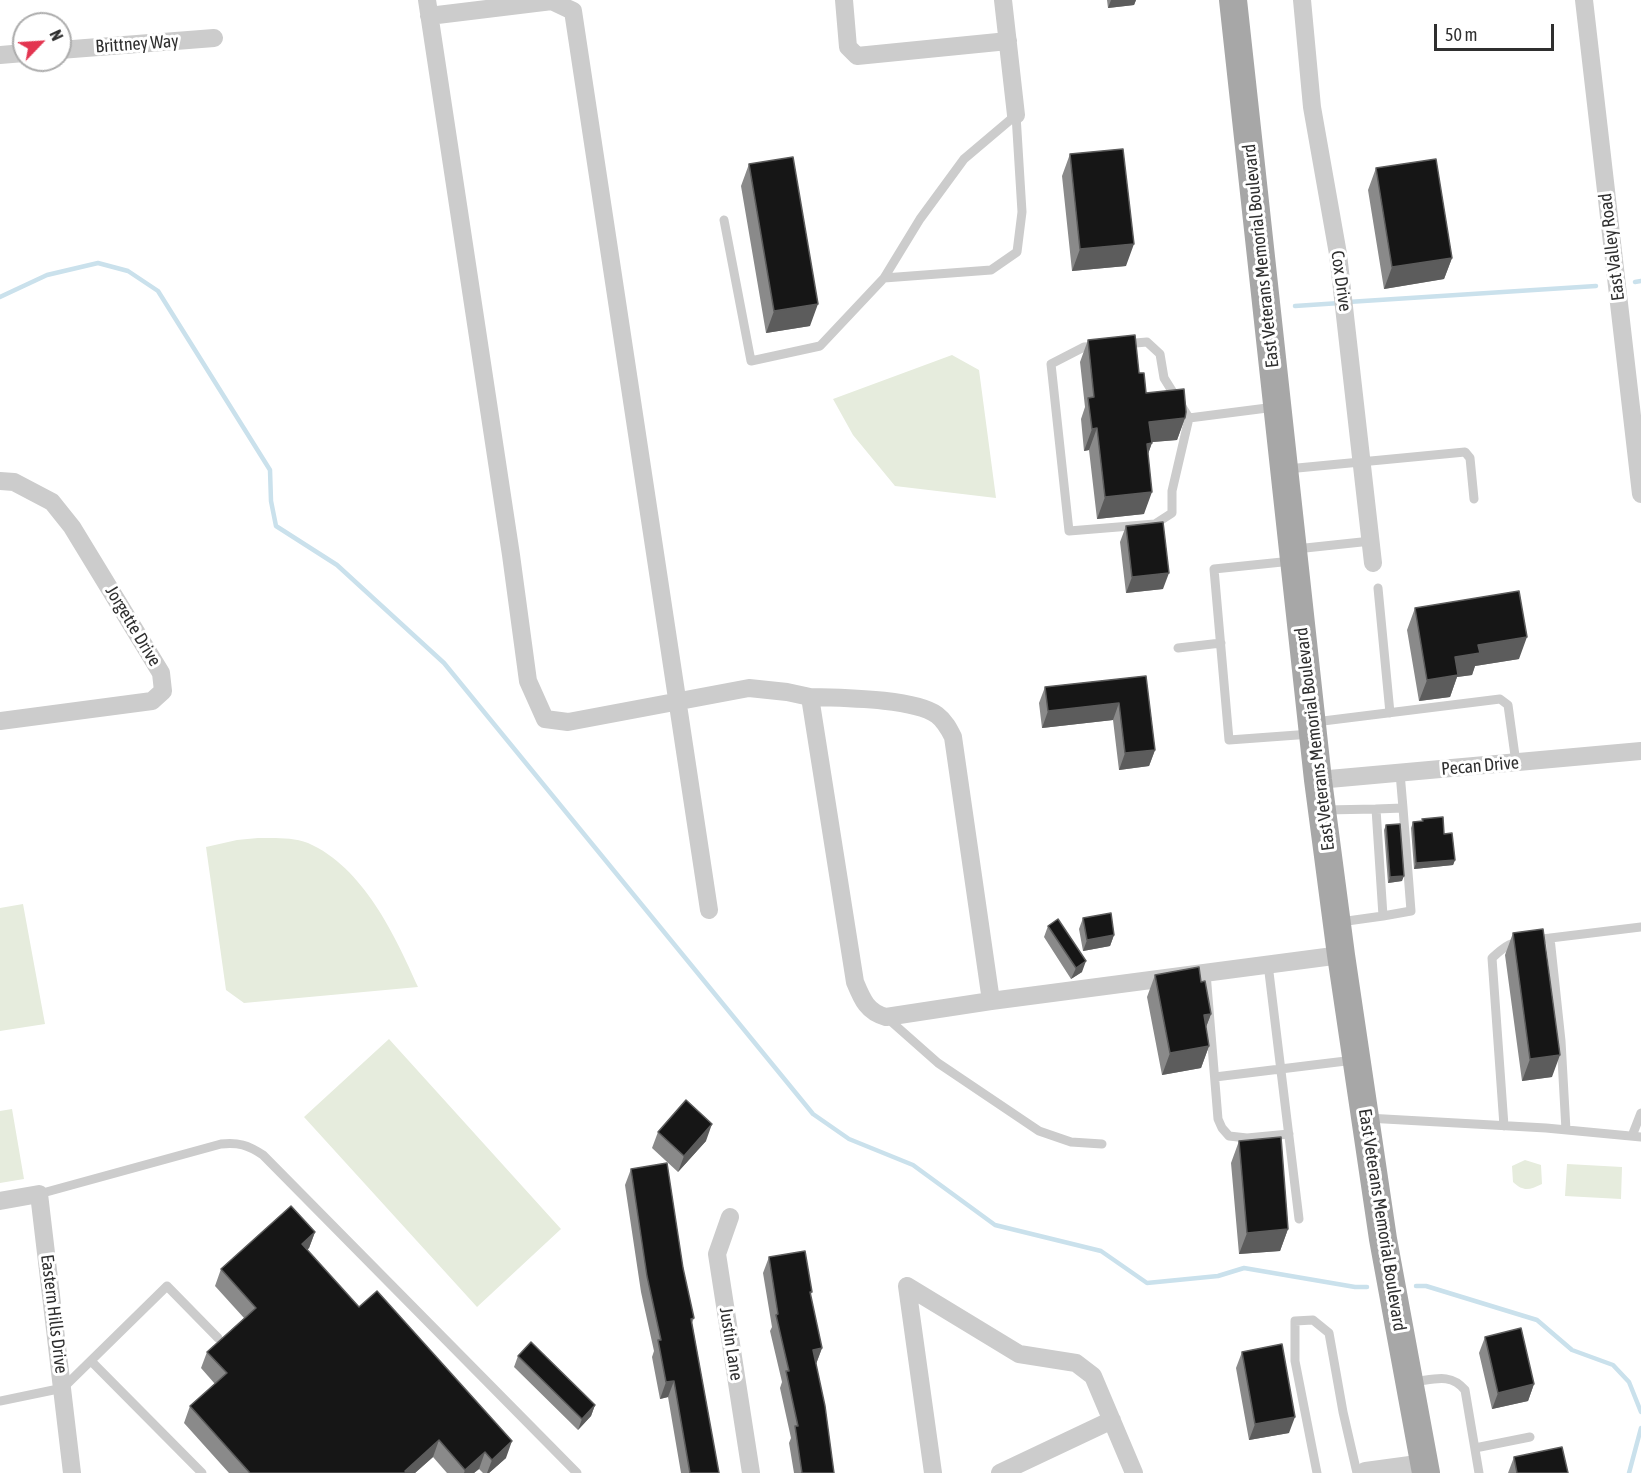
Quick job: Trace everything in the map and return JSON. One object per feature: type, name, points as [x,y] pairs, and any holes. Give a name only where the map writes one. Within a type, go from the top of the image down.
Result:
[{"type":"main road","name":"East Veterans Memorial Boulevard","points":[[1233,0],[1318,780],[1383,1239],[1425,1469]]},
{"type":"street","points":[[844,0],[848,47],[857,56],[1008,41]]},
{"type":"street","points":[[1004,0],[1016,115]]},
{"type":"street","name":"Cox Drive","points":[[1302,0],[1312,107],[1338,254],[1373,563]]},
{"type":"street","name":"East Valley Road","points":[[1584,0],[1641,494]]},
{"type":"street","points":[[709,910],[676,702],[573,11],[552,1],[428,8],[528,681],[545,719],[568,722],[676,702],[749,688],[810,697],[867,700],[915,706],[933,712],[946,724],[953,737],[991,1001]]},
{"type":"street","name":"Brittney Way","points":[[72,49],[214,38]]},
{"type":"street","name":"Jorgette Drive","points":[[0,481],[15,482],[52,502],[72,527],[161,673],[163,691],[152,701],[0,721]]},
{"type":"street","points":[[810,697],[855,982],[863,1003],[878,1015],[886,1017],[1341,955]]},
{"type":"street","name":"Pecan Drive","points":[[1318,780],[1641,751]]},
{"type":"street","points":[[0,1201],[39,1194]]},
{"type":"street","name":"Eastern Hills Drive","points":[[39,1194],[72,1473]]},
{"type":"street","name":"Justin Lane","points":[[730,1217],[717,1254],[751,1473]]},
{"type":"street","points":[[933,1473],[907,1286],[1019,1354],[1076,1363],[1093,1376],[1134,1473]]},
{"type":"street","points":[[1000,1473],[1112,1420]]},
{"type":"street","points":[[1366,1473],[1425,1469]]},
{"type":"lane","points":[[884,278],[991,270],[1017,252],[1022,212],[1016,115]]},
{"type":"lane","points":[[724,220],[751,361],[819,346],[884,278],[920,219],[964,159],[1016,115]]},
{"type":"lane","points":[[1105,345],[1084,347],[1051,364],[1069,531],[1155,524],[1172,513],[1172,491],[1189,418],[1164,378],[1160,354],[1147,342],[1116,345]]},
{"type":"lane","points":[[1189,418],[1278,407]]},
{"type":"lane","points":[[1285,469],[1465,452],[1470,458],[1474,499]]},
{"type":"lane","points":[[1371,541],[1214,569],[1229,740],[1313,728],[1390,712],[1500,699],[1508,705],[1515,763]]},
{"type":"lane","points":[[1378,588],[1390,712]]},
{"type":"lane","points":[[1178,648],[1221,643]]},
{"type":"lane","points":[[1337,922],[1412,911],[1400,773]]},
{"type":"lane","points":[[1322,810],[1403,808]]},
{"type":"lane","points":[[1376,810],[1383,916]]},
{"type":"lane","points":[[1504,1126],[1492,958],[1502,948],[1513,943],[1641,927]]},
{"type":"lane","points":[[1550,938],[1561,1041],[1566,1130]]},
{"type":"lane","points":[[1268,964],[1299,1219]]},
{"type":"lane","points":[[1206,973],[1218,1119],[1222,1128],[1229,1136],[1247,1138],[1289,1134]]},
{"type":"lane","points":[[886,1017],[938,1063],[1039,1131],[1071,1142],[1102,1144]]},
{"type":"lane","points":[[1215,1077],[1356,1060]]},
{"type":"lane","points":[[1365,1118],[1636,1136],[1641,1113]]},
{"type":"lane","points":[[39,1194],[220,1143],[235,1142],[249,1145],[263,1155],[577,1473]]},
{"type":"lane","points":[[0,1401],[63,1388],[168,1286],[218,1338]]},
{"type":"lane","points":[[1317,1473],[1295,1361],[1295,1321],[1313,1320],[1329,1333],[1357,1473]]},
{"type":"lane","points":[[91,1361],[202,1473]]},
{"type":"lane","points":[[1409,1383],[1446,1378],[1458,1381],[1464,1390],[1479,1473]]},
{"type":"lane","points":[[1475,1448],[1530,1437]]},
{"type":"green space","points":[[952,355],[979,370],[996,498],[895,486],[853,435],[833,399]]},
{"type":"green space","points":[[258,838],[290,839],[308,843],[328,854],[345,868],[361,885],[388,925],[418,987],[244,1003],[226,990],[206,847]]},
{"type":"green space","points":[[23,904],[45,1024],[0,1031],[0,908]]},
{"type":"green space","points":[[389,1039],[561,1229],[477,1307],[304,1117]]},
{"type":"green space","points":[[12,1109],[24,1179],[0,1183],[0,1111]]},
{"type":"green space","points":[[1525,1160],[1541,1165],[1542,1184],[1534,1188],[1520,1187],[1513,1182],[1512,1166]]},
{"type":"green space","points":[[1567,1164],[1622,1167],[1621,1199],[1565,1196]]},
{"type":"building","points":[[1123,149],[1134,244],[1080,249],[1070,154]]},
{"type":"building","points":[[793,157],[818,304],[774,311],[749,164]]},
{"type":"building","points":[[1436,159],[1452,258],[1392,267],[1376,168]]},
{"type":"building","points":[[1135,335],[1139,373],[1144,373],[1146,393],[1184,389],[1185,418],[1149,422],[1152,443],[1147,444],[1152,492],[1105,497],[1097,428],[1092,429],[1088,398],[1094,397],[1088,340]]},
{"type":"building","points":[[1163,522],[1169,573],[1132,577],[1126,526]]},
{"type":"building","points":[[1519,591],[1527,637],[1478,645],[1480,653],[1455,657],[1458,675],[1427,680],[1415,608]]},
{"type":"building","points":[[1146,676],[1155,750],[1125,753],[1119,703],[1048,711],[1045,687]]},
{"type":"building","points":[[1443,817],[1444,834],[1452,833],[1455,860],[1416,863],[1413,822]]},
{"type":"building","points":[[1400,824],[1404,876],[1390,877],[1386,825]]},
{"type":"building","points":[[1111,913],[1114,935],[1087,940],[1083,918]]},
{"type":"building","points":[[1058,919],[1086,961],[1076,968],[1048,926]]},
{"type":"building","points":[[1543,929],[1560,1055],[1530,1059],[1513,933]]},
{"type":"building","points":[[1199,967],[1201,982],[1205,981],[1211,1014],[1204,1015],[1209,1046],[1170,1053],[1155,975]]},
{"type":"building","points":[[686,1100],[712,1124],[684,1156],[658,1132]]},
{"type":"building","points":[[1281,1137],[1288,1229],[1247,1233],[1239,1141]]},
{"type":"building","points":[[667,1163],[683,1268],[694,1318],[691,1319],[719,1473],[690,1473],[674,1381],[666,1382],[658,1340],[661,1340],[647,1276],[631,1169]]},
{"type":"building","points":[[291,1206],[315,1232],[302,1244],[359,1307],[377,1291],[512,1441],[492,1460],[485,1452],[465,1470],[439,1440],[405,1471],[406,1473],[250,1473],[190,1406],[227,1373],[207,1352],[256,1308],[221,1269]]},
{"type":"building","points":[[805,1251],[812,1292],[810,1292],[822,1348],[813,1350],[825,1406],[834,1473],[802,1473],[795,1426],[798,1426],[786,1371],[789,1371],[776,1315],[778,1314],[769,1257]]},
{"type":"building","points":[[1521,1328],[1534,1384],[1498,1393],[1485,1337]]},
{"type":"building","points":[[531,1342],[595,1405],[582,1419],[518,1356]]},
{"type":"building","points":[[1282,1344],[1295,1417],[1255,1424],[1242,1352]]},
{"type":"building","points":[[1562,1447],[1568,1473],[1517,1473],[1514,1457]]},
{"type":"waterway","points":[[0,297],[47,275],[98,263],[128,271],[158,291],[270,470],[271,501],[276,526],[337,565],[444,663],[813,1114],[849,1139],[913,1165],[995,1225],[1101,1251],[1147,1283],[1218,1276],[1244,1268],[1355,1287],[1367,1287]]},
{"type":"waterway","points":[[1635,282],[1641,281]]},
{"type":"waterway","points":[[1348,302],[1596,286]]},
{"type":"waterway","points":[[1295,306],[1340,303]]},
{"type":"waterway","points":[[1416,1286],[1426,1286],[1537,1320],[1572,1350],[1613,1365],[1629,1382],[1641,1412]]},
{"type":"waterway","points":[[1629,1473],[1641,1428]]}]
